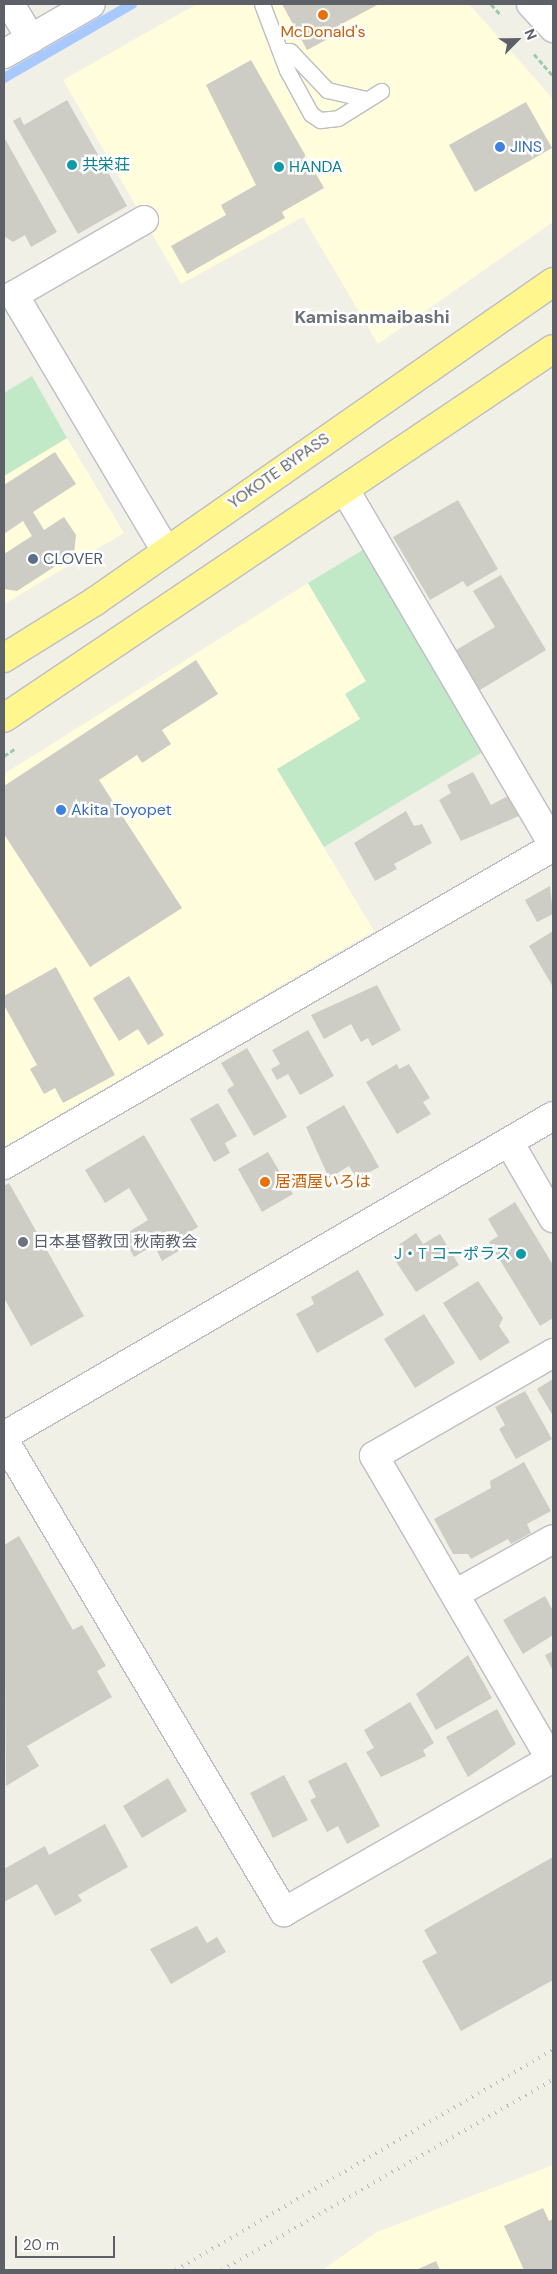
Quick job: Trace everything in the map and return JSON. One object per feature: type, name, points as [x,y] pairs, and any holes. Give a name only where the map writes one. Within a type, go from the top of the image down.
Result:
[{"type":"highway","name":"YOKOTE BYPASS","points":[[4,658],[166,551],[553,282]]},
{"type":"highway","points":[[4,718],[346,490],[553,349]]},
{"type":"street","points":[[10,4],[31,39]]},
{"type":"street","points":[[4,54],[91,4]]},
{"type":"street","points":[[531,4],[553,28]]},
{"type":"street","points":[[144,220],[14,295],[166,551]]},
{"type":"street","points":[[4,1165],[553,846],[346,490]]},
{"type":"street","points":[[4,1436],[553,1116]]},
{"type":"street","points":[[509,1142],[553,1218]]},
{"type":"street","points":[[4,1440],[284,1912],[552,1759],[374,1456],[553,1354]]},
{"type":"street","points":[[455,1594],[553,1539]]},
{"type":"lane","points":[[262,4],[283,51],[287,70],[316,118],[338,118],[381,91]]},
{"type":"lane","points":[[283,51],[290,51],[328,90],[366,99]]},
{"type":"shaded area","points":[[197,4],[469,4],[553,99],[553,222],[378,344],[303,217],[181,284],[63,80]]},
{"type":"shaded area","points":[[67,438],[124,533],[4,604],[4,476]]},
{"type":"shaded area","points":[[308,583],[366,681],[360,719],[277,769],[374,931],[4,1147],[4,774]]},
{"type":"shaded area","points":[[553,2165],[553,2270],[322,2270],[377,2232]]},
{"type":"green space","points":[[32,376],[67,438],[4,476],[4,393]]},
{"type":"green space","points":[[366,548],[486,750],[324,847],[277,769],[360,719],[345,694],[366,681],[308,583]]},
{"type":"building","name":"McDonald's","points":[[282,4],[379,4],[336,27],[339,33],[307,50]]},
{"type":"building","name":"HANDA","points":[[251,60],[324,188],[282,212],[285,218],[187,274],[171,246],[226,215],[221,205],[256,185],[206,85]]},
{"type":"building","name":"共栄荘","points":[[67,100],[127,206],[78,234],[13,121],[20,117],[24,125]]},
{"type":"building","name":"JINS","points":[[526,102],[552,148],[475,192],[449,145]]},
{"type":"building","points":[[4,137],[57,232],[31,247],[25,235],[13,242],[4,236]]},
{"type":"building","points":[[55,452],[76,484],[33,512],[44,530],[64,517],[76,535],[74,554],[17,591],[4,589],[4,554],[32,536],[23,521],[4,534],[4,485]]},
{"type":"building","points":[[458,500],[498,569],[467,587],[463,581],[430,600],[393,537]]},
{"type":"building","points":[[501,575],[546,650],[480,690],[456,650],[495,627],[473,591]]},
{"type":"building","name":"Akita Toyopet","points":[[196,660],[218,694],[162,730],[171,744],[142,763],[137,755],[99,780],[182,908],[90,967],[4,834],[4,786]]},
{"type":"building","points":[[473,772],[491,805],[508,796],[519,816],[461,841],[439,800],[451,793],[447,785]]},
{"type":"building","points":[[406,811],[414,826],[422,824],[432,843],[394,864],[397,869],[375,881],[354,843]]},
{"type":"building","points":[[550,886],[553,914],[537,922],[525,900]]},
{"type":"building","points":[[553,931],[553,987],[529,946]]},
{"type":"building","points":[[56,967],[115,1075],[63,1103],[55,1088],[44,1094],[30,1069],[37,1065],[4,1005],[4,996]]},
{"type":"building","points":[[129,976],[164,1035],[148,1045],[138,1029],[119,1041],[93,998]]},
{"type":"building","points":[[377,985],[401,1030],[372,1046],[368,1038],[361,1042],[351,1024],[324,1039],[311,1015]]},
{"type":"building","points":[[308,1030],[334,1076],[300,1095],[288,1074],[277,1080],[271,1069],[280,1064],[272,1050]]},
{"type":"building","points":[[247,1048],[287,1117],[254,1136],[227,1090],[234,1085],[221,1063]]},
{"type":"building","points":[[397,1064],[399,1069],[409,1064],[430,1098],[423,1102],[431,1114],[397,1134],[366,1082]]},
{"type":"building","points":[[218,1103],[237,1136],[225,1143],[230,1153],[214,1162],[190,1119]]},
{"type":"building","points":[[344,1105],[379,1167],[357,1179],[349,1166],[329,1178],[306,1127]]},
{"type":"building","points":[[144,1135],[198,1227],[188,1233],[193,1242],[162,1261],[154,1245],[134,1257],[122,1236],[148,1220],[129,1188],[105,1203],[85,1170]]},
{"type":"building","name":"居酒屋いろは","points":[[268,1152],[293,1194],[262,1212],[238,1169]]},
{"type":"building","name":"日本基督教団 秋南教会","points":[[9,1183],[84,1316],[31,1346],[4,1298],[4,1186]]},
{"type":"building","name":"J・T コーポラス","points":[[515,1202],[553,1265],[553,1318],[540,1326],[489,1242],[498,1236],[488,1219]]},
{"type":"building","points":[[416,1233],[423,1244],[440,1234],[459,1265],[416,1292],[395,1260],[403,1256],[397,1246]]},
{"type":"building","points":[[358,1270],[384,1315],[317,1353],[296,1314],[314,1304],[311,1297]]},
{"type":"building","points":[[478,1281],[503,1318],[499,1326],[510,1342],[480,1361],[443,1303]]},
{"type":"building","points":[[424,1314],[455,1363],[415,1388],[384,1339]]},
{"type":"building","points":[[553,1379],[553,1416],[537,1389]]},
{"type":"building","points":[[525,1391],[552,1439],[516,1459],[499,1429],[505,1425],[495,1407]]},
{"type":"building","points":[[524,1462],[551,1511],[527,1524],[531,1533],[511,1544],[508,1539],[471,1559],[468,1554],[453,1554],[434,1519],[491,1488],[490,1481]]},
{"type":"building","points":[[19,1536],[73,1630],[82,1625],[106,1666],[97,1671],[112,1697],[27,1746],[39,1766],[6,1786],[4,1545]]},
{"type":"building","points":[[545,1596],[553,1611],[553,1635],[523,1654],[503,1620]]},
{"type":"building","points":[[553,1651],[553,1671],[545,1655]]},
{"type":"building","points":[[468,1655],[492,1698],[436,1730],[416,1694]]},
{"type":"building","points":[[410,1702],[434,1743],[423,1750],[426,1756],[381,1777],[366,1752],[374,1748],[364,1730]]},
{"type":"building","points":[[497,1709],[516,1744],[468,1777],[446,1737]]},
{"type":"building","points":[[346,1762],[380,1826],[347,1844],[338,1826],[327,1832],[310,1800],[316,1797],[308,1781]]},
{"type":"building","points":[[284,1775],[308,1820],[273,1838],[250,1793]]},
{"type":"building","points":[[168,1778],[187,1811],[142,1838],[123,1806]]},
{"type":"building","points":[[105,1824],[128,1867],[78,1895],[82,1901],[55,1916],[37,1884],[4,1902],[4,1869],[45,1846],[49,1855]]},
{"type":"building","points":[[553,1857],[553,1980],[461,2031],[422,1961],[437,1953],[424,1930]]},
{"type":"building","points":[[197,1926],[207,1943],[217,1937],[226,1952],[171,1984],[150,1949]]},
{"type":"building","points":[[543,2208],[549,2221],[553,2219],[553,2270],[524,2270],[504,2226]]},
{"type":"building","points":[[436,2261],[440,2270],[416,2270]]},
{"type":"waterway","points":[[4,78],[132,4]]},
{"type":"railway","points":[[176,2270],[553,2050]]},
{"type":"railway","points":[[222,2270],[553,2080]]},
{"type":"place","name":"McDonald's","points":[[323,15]]},
{"type":"place","name":"JINS","points":[[500,147]]},
{"type":"place","name":"共栄荘","points":[[72,165]]},
{"type":"place","name":"HANDA","points":[[279,167]]},
{"type":"place","name":"CLOVER","points":[[33,559]]},
{"type":"place","name":"Akita Toyopet","points":[[61,810]]},
{"type":"place","name":"居酒屋いろは","points":[[265,1182]]},
{"type":"place","name":"日本基督教団 秋南教会","points":[[23,1242]]},
{"type":"place","name":"J・T コーポラス","points":[[521,1254]]},
{"type":"district","name":"Kamisanmaibashi","points":[[372,317]]}]
